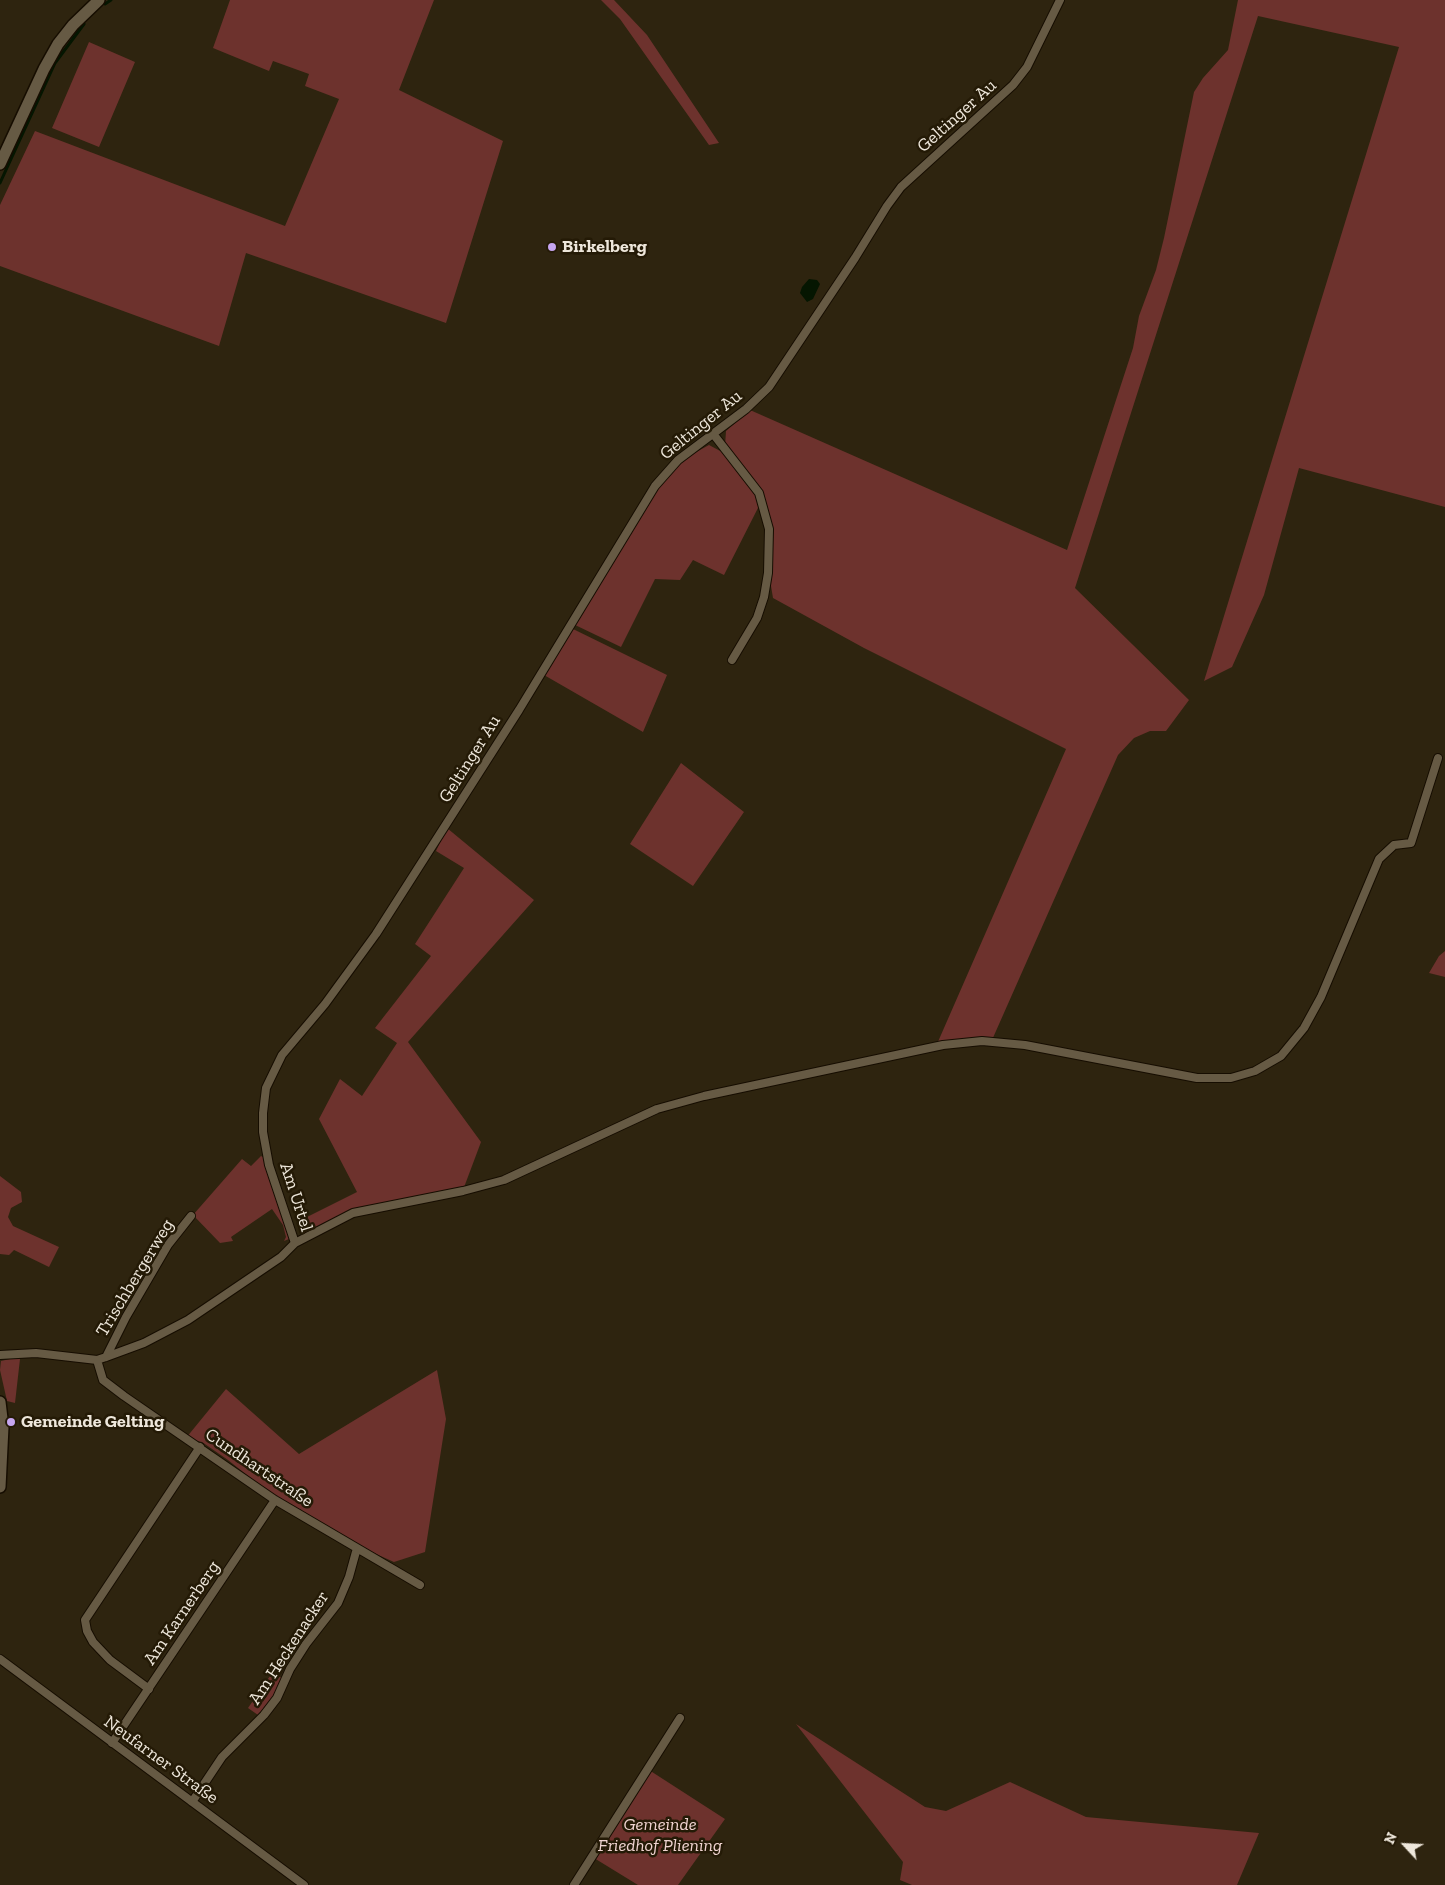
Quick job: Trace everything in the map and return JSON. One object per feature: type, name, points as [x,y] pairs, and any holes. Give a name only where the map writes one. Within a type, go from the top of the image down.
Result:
[{"type":"main road","points":[[0,164],[36,84],[58,44],[73,25],[99,0]]},
{"type":"main road","points":[[0,1402],[2,1427],[0,1480]]},
{"type":"street","name":"Geltinger Au","points":[[364,953],[519,710],[644,500],[678,460],[714,435],[753,403],[781,371],[887,206],[901,188],[1013,86],[1027,67],[1060,0]]},
{"type":"street","points":[[714,435],[758,493],[769,529],[768,573],[764,597],[757,618],[732,660]]},
{"type":"street","points":[[295,1244],[353,1213],[463,1191],[504,1180],[657,1109],[704,1096],[943,1045],[982,1041],[1026,1045],[1197,1078],[1232,1078],[1255,1071],[1281,1056],[1304,1028],[1321,997],[1379,859],[1394,845],[1411,843],[1438,758]]},
{"type":"street","name":"Am Urtel","points":[[0,1355],[36,1353],[96,1360],[106,1358],[144,1343],[188,1320],[281,1258],[295,1244],[266,1151],[262,1113],[266,1088],[282,1055],[325,1004],[364,953]]},
{"type":"street","name":"Trischbergerweg","points":[[106,1358],[126,1317],[168,1244],[191,1216]]},
{"type":"street","name":"Cundhartstraße","points":[[96,1360],[103,1380],[275,1500],[420,1585]]},
{"type":"street","points":[[149,1689],[110,1660],[93,1642],[87,1631],[85,1620],[200,1447]]},
{"type":"street","name":"Am Karnerberg","points":[[112,1743],[275,1500]]},
{"type":"street","name":"Am Heckenacker","points":[[192,1802],[222,1757],[264,1715],[277,1698],[302,1650],[338,1603],[349,1577],[357,1548]]},
{"type":"street","name":"Neufarner Straße","points":[[0,1659],[304,1885]]},
{"type":"street","points":[[574,1885],[680,1718]]},
{"type":"green space","points":[[230,0],[434,0],[399,90],[503,141],[446,323],[246,253],[219,346],[0,266],[0,205],[35,131],[285,226],[339,99],[305,86],[309,74],[273,61],[269,71],[213,48]]},
{"type":"green space","points":[[601,0],[614,0],[647,35],[719,143],[709,145],[620,19]]},
{"type":"green space","points":[[1238,0],[1445,0],[1445,507],[1299,468],[1264,595],[1232,667],[1204,681],[1399,47],[1258,16],[1075,588],[1189,700],[1166,731],[1150,731],[1134,738],[1118,755],[992,1040],[937,1044],[1066,749],[864,648],[773,598],[771,586],[773,531],[767,505],[761,491],[725,446],[726,431],[750,410],[1067,550],[1133,348],[1139,316],[1156,270],[1194,92],[1203,78],[1228,50]]},
{"type":"green space","points":[[89,42],[135,62],[99,147],[52,128]]},
{"type":"green space","points":[[709,445],[724,453],[757,495],[760,504],[724,575],[693,560],[680,580],[655,579],[621,647],[573,624],[652,494],[678,462]]},
{"type":"green space","points":[[571,628],[667,675],[643,732],[544,675]]},
{"type":"green space","points":[[681,763],[744,812],[693,886],[630,844]]},
{"type":"green space","points":[[447,828],[534,900],[408,1042],[481,1142],[463,1190],[350,1210],[304,1235],[299,1230],[297,1222],[357,1192],[319,1119],[340,1079],[362,1096],[397,1043],[375,1028],[431,956],[415,944],[464,868],[436,851]]},
{"type":"green space","points":[[1445,951],[1445,977],[1429,973],[1439,956]]},
{"type":"green space","points":[[261,1156],[263,1157],[288,1227],[289,1239],[284,1241],[286,1237],[283,1225],[272,1209],[231,1237],[233,1241],[220,1243],[193,1215],[242,1159],[251,1166]]},
{"type":"green space","points":[[0,1176],[21,1192],[22,1202],[11,1208],[8,1217],[13,1226],[59,1247],[49,1267],[14,1250],[9,1255],[0,1254]]},
{"type":"green space","points":[[20,1359],[15,1403],[7,1401],[0,1370],[1,1361]]},
{"type":"green space","points":[[437,1370],[446,1419],[425,1552],[394,1562],[358,1546],[277,1499],[202,1442],[186,1438],[226,1389],[299,1454]]},
{"type":"green space","points":[[272,1673],[282,1678],[274,1696],[258,1715],[248,1708]]},
{"type":"green space","points":[[796,1724],[925,1807],[946,1811],[1010,1782],[1086,1817],[1259,1833],[1237,1885],[912,1885],[900,1880],[903,1862]]},
{"type":"green space","name":"Gemeinde Friedhof Pliening","points":[[649,1770],[725,1819],[678,1885],[638,1885],[594,1858]]},
{"type":"shaded area","points":[[809,279],[817,280],[820,284],[813,299],[807,302],[800,293],[802,287]]},
{"type":"waterway","points":[[105,4],[111,0]]},
{"type":"waterway","points":[[0,183],[55,63],[84,24]]},
{"type":"place","name":"Birkelberg","points":[[552,247]]},
{"type":"place","name":"Gemeinde Gelting","points":[[11,1422]]}]
